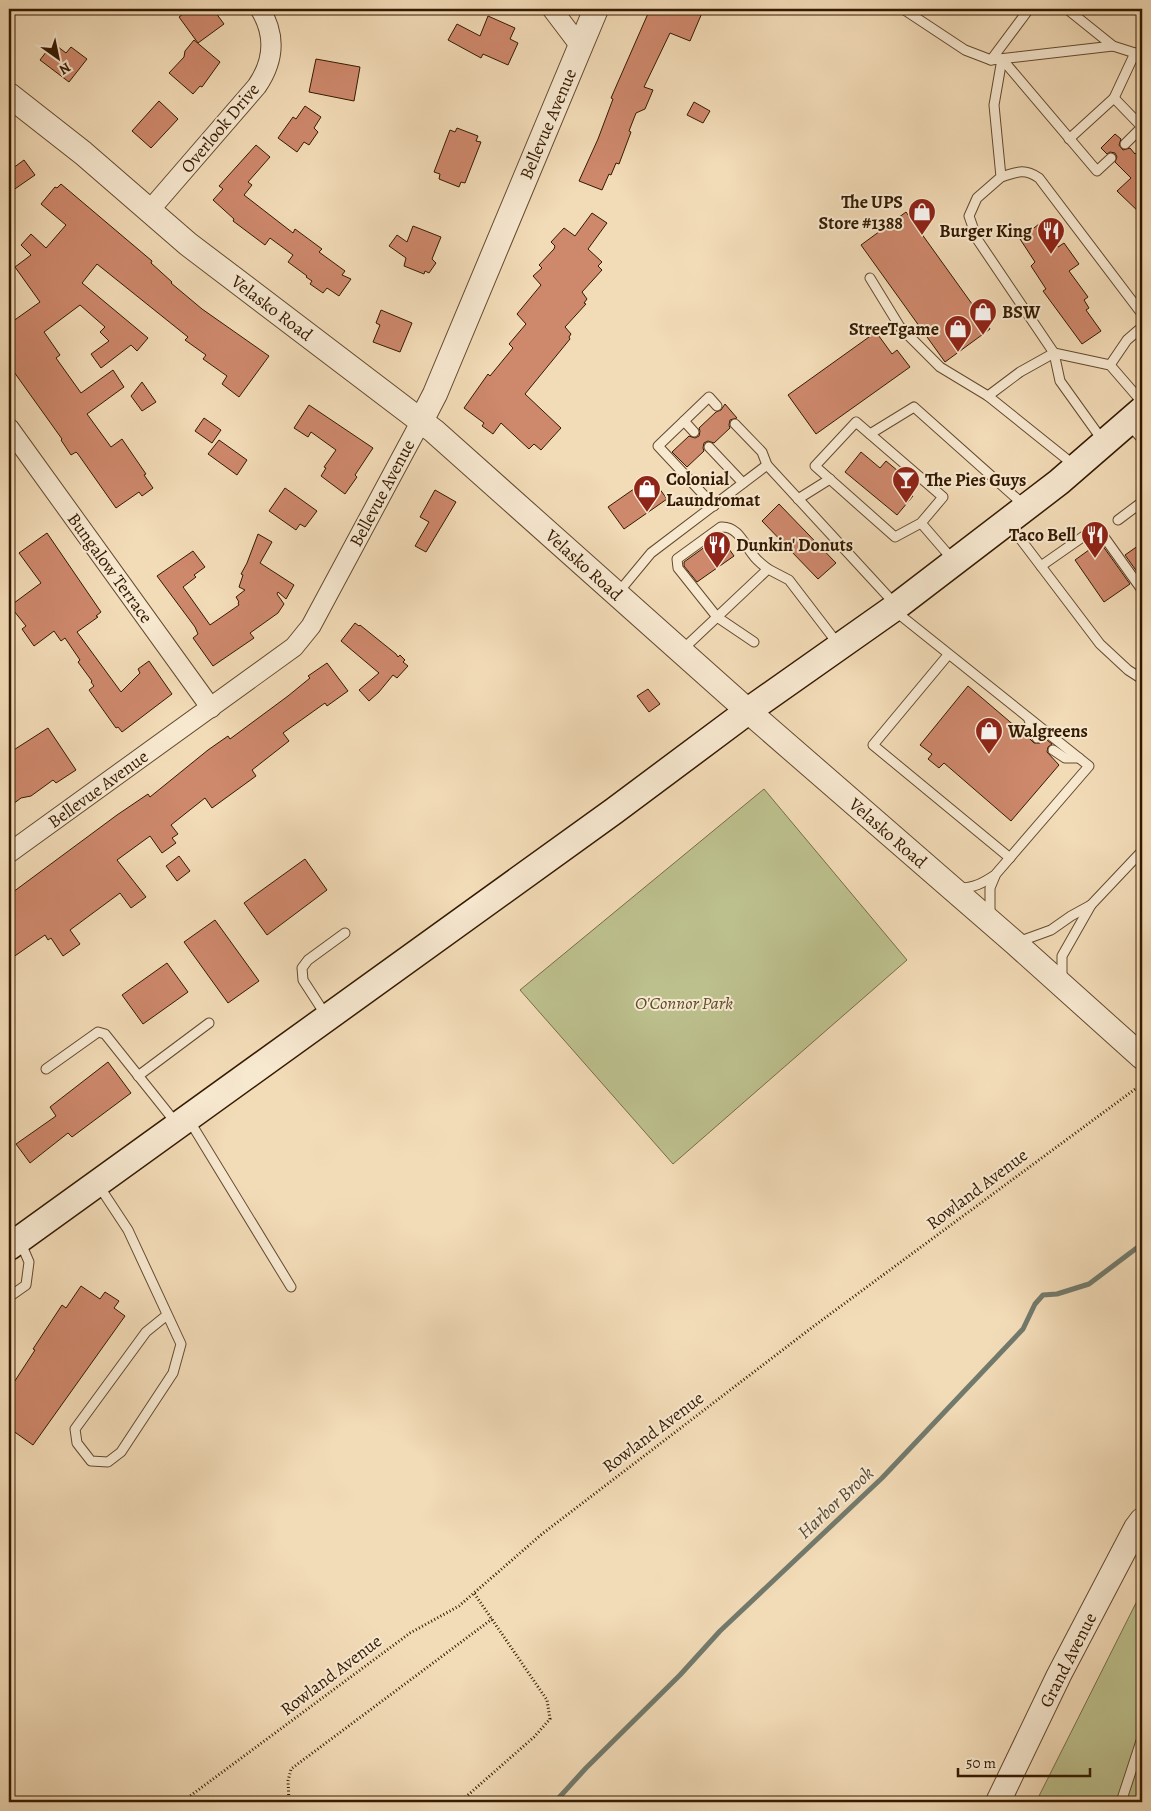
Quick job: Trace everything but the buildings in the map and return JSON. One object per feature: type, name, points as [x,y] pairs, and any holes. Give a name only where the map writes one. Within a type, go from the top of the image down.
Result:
[{"type":"main road","points":[[14,1244],[614,811],[748,711],[895,608],[1017,514],[1104,443],[1137,424]]},
{"type":"street","name":"Overlook Drive","points":[[149,211],[264,76],[270,55],[270,34],[268,22],[260,9]]},
{"type":"street","points":[[552,9],[580,46]]},
{"type":"street","name":"Bellevue Avenue","points":[[9,853],[294,647],[311,626],[435,394],[596,9]]},
{"type":"street","name":"Velasko Road","points":[[9,95],[83,153],[188,244],[421,421],[748,711],[1062,984],[1142,1057]]},
{"type":"street","name":"Bungalow Terrace","points":[[9,428],[211,708]]},
{"type":"street","name":"Grand Avenue","points":[[998,1802],[1059,1675],[1136,1528],[1142,1520]]},
{"type":"lane","points":[[903,9],[966,50],[991,60],[1113,46]]},
{"type":"lane","points":[[991,60],[1029,9]]},
{"type":"lane","points":[[1066,9],[1113,46],[1139,56],[1114,98],[1069,139]]},
{"type":"lane","points":[[1002,59],[1097,171],[1111,158]]},
{"type":"lane","points":[[1001,177],[994,105],[1002,59]]},
{"type":"lane","points":[[1114,98],[1142,127],[1125,144]]},
{"type":"lane","points":[[1104,443],[1060,381],[1054,353],[977,239],[969,216],[977,198],[1001,177],[1017,172],[1029,172],[1039,178],[1142,314]]},
{"type":"lane","points":[[870,278],[900,327],[940,367],[988,396],[1076,467]]},
{"type":"lane","points":[[1110,365],[1127,340],[1142,327]]},
{"type":"lane","points":[[988,396],[1020,372],[1054,353],[1110,365],[1142,402]]},
{"type":"lane","points":[[714,506],[658,446],[709,397],[717,406]]},
{"type":"lane","points":[[870,434],[914,407],[1017,514],[1041,566],[1100,644],[1128,670],[1142,679]]},
{"type":"lane","points":[[684,421],[694,432]]},
{"type":"lane","points":[[856,422],[870,434],[943,497],[921,523],[895,537],[815,466],[856,422]]},
{"type":"lane","points":[[735,424],[762,452],[767,466],[895,608],[948,654],[1089,766],[995,875],[982,884],[973,887],[951,888]]},
{"type":"lane","points":[[709,447],[743,483]]},
{"type":"lane","points":[[617,594],[651,554],[767,466]]},
{"type":"lane","points":[[798,499],[830,479]]},
{"type":"lane","points":[[1118,520],[1142,502]]},
{"type":"lane","points":[[921,523],[955,562]]},
{"type":"lane","points":[[754,642],[717,617],[678,568],[677,559],[721,527],[729,527],[737,533],[754,558],[768,570],[789,580],[840,646]]},
{"type":"lane","points":[[1041,566],[1084,536],[1093,533],[1102,534],[1142,590]]},
{"type":"lane","points":[[681,651],[768,570]]},
{"type":"lane","points":[[948,654],[873,744],[1010,858]]},
{"type":"lane","points":[[1029,718],[1038,738]]},
{"type":"lane","points":[[1054,750],[1064,758],[1079,758]]},
{"type":"lane","points":[[1062,984],[1062,956],[1091,905],[1142,851]]},
{"type":"lane","points":[[990,922],[990,888],[995,875]]},
{"type":"lane","points":[[1015,943],[1051,930],[1091,905]]},
{"type":"lane","points":[[327,1018],[303,980],[302,968],[308,960],[345,933]]},
{"type":"lane","points":[[138,1076],[209,1023]]},
{"type":"lane","points":[[46,1069],[98,1032],[105,1034],[138,1076],[183,1122],[291,1287]]},
{"type":"lane","points":[[97,1184],[128,1230],[181,1344],[173,1373],[121,1452],[108,1462],[90,1461],[77,1444],[75,1429],[146,1332],[167,1315]]},
{"type":"lane","points":[[9,1297],[26,1285],[29,1262],[14,1244]]},
{"type":"lane","points":[[1121,1802],[1142,1738]]},
{"type":"path","name":"Rowland Avenue","points":[[182,1802],[410,1633],[459,1606],[542,1534],[573,1510],[822,1320],[1142,1084]]},
{"type":"path","points":[[460,1802],[534,1737],[550,1718],[547,1700],[474,1593]]},
{"type":"path","points":[[289,1802],[288,1781],[291,1769],[492,1619]]},
{"type":"green space","name":"O'Connor Park","points":[[764,789],[907,960],[673,1164],[520,990]]},
{"type":"green space","points":[[1142,1591],[1142,1802],[1036,1802]]},
{"type":"waterway","name":"Harbor Brook","points":[[555,1802],[586,1768],[680,1675],[720,1631],[882,1478],[1023,1329],[1035,1304],[1043,1295],[1057,1294],[1089,1284],[1142,1244]]},
{"type":"place","name":"The UPS Store #1388","points":[[922,236]]},
{"type":"place","name":"Burger King","points":[[1051,255]]},
{"type":"place","name":"BSW","points":[[983,336]]},
{"type":"place","name":"StreeTgame","points":[[958,353]]},
{"type":"place","name":"The Pies Guys","points":[[906,504]]},
{"type":"place","name":"Colonial Laundromat","points":[[647,513]]},
{"type":"place","name":"Taco Bell","points":[[1095,559]]},
{"type":"place","name":"Dunkin' Donuts","points":[[717,569]]},
{"type":"place","name":"Walgreens","points":[[989,755]]}]
